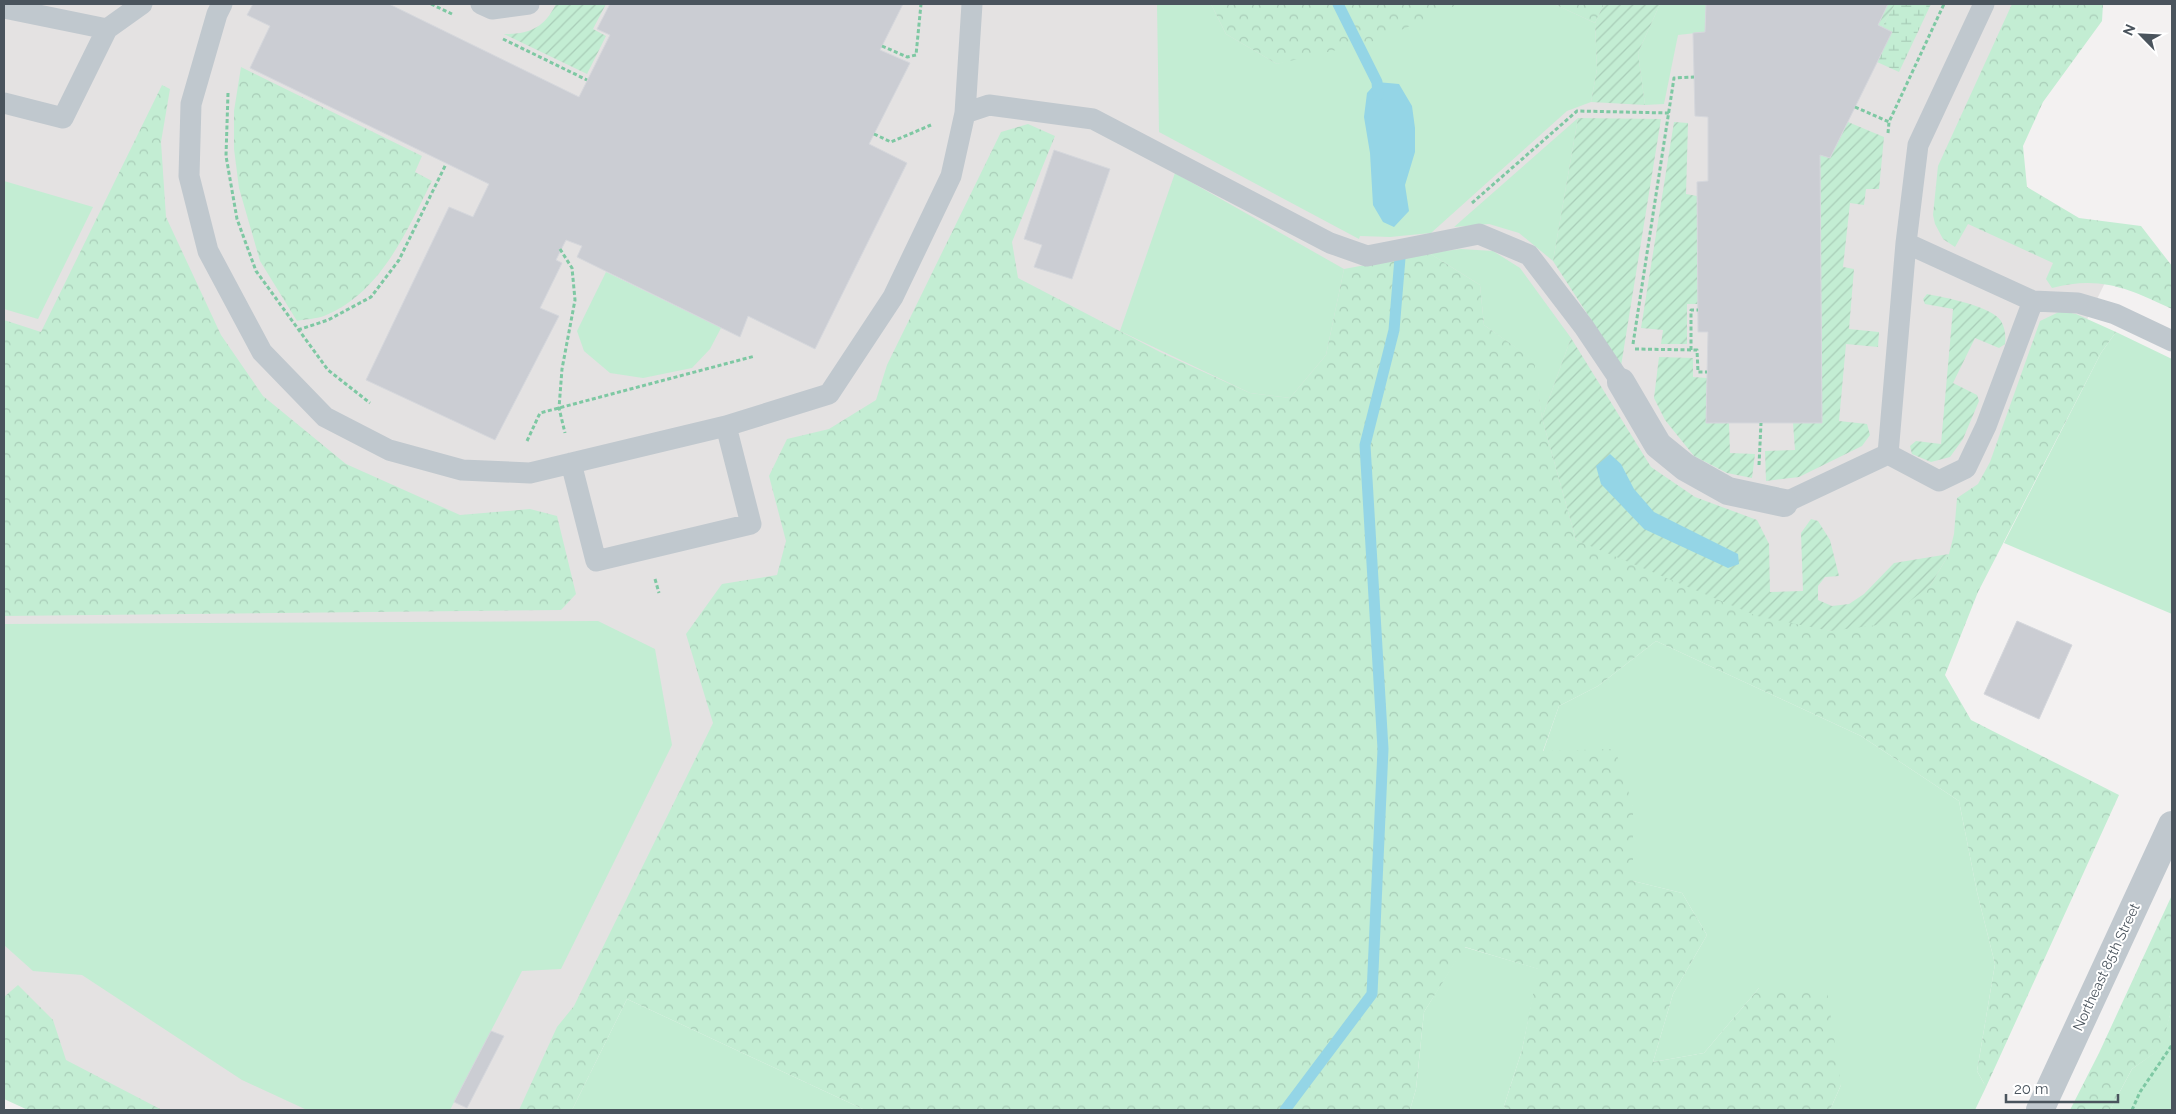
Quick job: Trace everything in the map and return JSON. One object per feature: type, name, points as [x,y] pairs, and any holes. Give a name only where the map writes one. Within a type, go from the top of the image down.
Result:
[{"type":"street","points":[[1621,382],[1658,445],[1685,467],[1728,491],[1784,503]]},
{"type":"street","name":"Northeast 85th Street","points":[[2040,1110],[2172,825]]},
{"type":"lane","points":[[4,103],[63,118],[107,29],[142,4]]},
{"type":"lane","points":[[222,4],[217,14],[191,104],[189,176],[208,251],[262,352],[325,417],[389,450],[462,470],[530,473],[726,426],[829,394],[893,297],[951,176],[964,113],[972,4]]},
{"type":"lane","points":[[481,4],[492,9],[529,4]]},
{"type":"lane","points":[[1888,454],[1906,243],[1918,145],[1984,4]]},
{"type":"lane","points":[[4,8],[107,29]]},
{"type":"lane","points":[[964,113],[989,105],[1093,119],[1330,243],[1367,256],[1479,234],[1529,255],[1584,327],[1621,382]]},
{"type":"lane","points":[[1906,243],[2033,301],[2078,303],[2114,314],[2172,341]]},
{"type":"lane","points":[[1888,454],[1939,480],[1966,468],[1986,426],[2033,301]]},
{"type":"lane","points":[[571,463],[596,562],[751,524],[726,426]]},
{"type":"lane","points":[[1784,503],[1888,454]]},
{"type":"path","points":[[431,4],[454,15]]},
{"type":"path","points":[[882,46],[907,57],[916,55],[921,4]]},
{"type":"path","points":[[498,36],[588,80]]},
{"type":"path","points":[[1621,382],[1629,369],[1674,78],[1694,77]]},
{"type":"path","points":[[229,85],[226,156],[237,219],[256,271],[328,370],[375,406]]},
{"type":"path","points":[[1855,106],[1889,122]]},
{"type":"path","points":[[1443,242],[1446,226],[1577,112],[1669,113]]},
{"type":"path","points":[[874,134],[891,142],[964,113]]},
{"type":"path","points":[[298,330],[328,320],[371,297],[399,260],[446,164]]},
{"type":"path","points":[[560,249],[572,268],[575,300],[562,369],[559,408],[571,463]]},
{"type":"path","points":[[1691,350],[1691,310],[1698,310]]},
{"type":"path","points":[[1632,349],[1697,350],[1698,372],[1707,372]]},
{"type":"path","points":[[525,445],[540,413],[755,356]]},
{"type":"path","points":[[1758,498],[1761,423]]},
{"type":"path","points":[[2132,1110],[2140,1092],[2172,1045]]},
{"type":"shaded area","points":[[4,4],[2059,4],[1973,185],[2120,252],[1895,713],[983,267],[572,1110],[44,1110],[4,1091]]},
{"type":"green space","points":[[556,4],[606,4],[593,29],[606,36],[587,74],[504,34],[521,33],[535,28],[546,19]]},
{"type":"green space","points":[[1157,4],[1211,4],[1226,34],[1277,64],[1453,4],[1554,4],[1595,23],[1597,69],[1591,102],[1567,111],[1431,233],[1390,237],[1360,236],[1359,239],[1159,132]]},
{"type":"green space","points":[[1211,4],[1459,4],[1379,40],[1277,64],[1226,34]]},
{"type":"green space","points":[[1554,4],[1604,4],[1595,23]]},
{"type":"green space","points":[[1604,4],[1660,4],[1638,53],[1645,105],[1591,102],[1597,69],[1595,23]]},
{"type":"green space","points":[[1660,4],[1706,4],[1705,32],[1678,35],[1664,104],[1645,105],[1638,53]]},
{"type":"green space","points":[[1888,4],[1895,4],[1882,27],[1878,25]]},
{"type":"green space","points":[[1895,4],[1931,4],[1899,72],[1877,62],[1882,27]]},
{"type":"green space","points":[[2012,4],[2103,4],[2102,21],[2043,102],[2023,146],[2027,187],[2079,218],[2141,226],[2172,266],[2172,309],[2142,295],[2114,286],[2085,283],[2052,288],[2046,279],[2053,263],[1968,224],[1955,247],[1943,239],[1935,224],[1933,215],[1938,166]]},
{"type":"green space","points":[[241,67],[422,156],[415,172],[432,181],[390,259],[376,277],[344,306],[318,318],[297,321],[260,261],[239,188],[234,149],[234,111]]},
{"type":"green space","points":[[162,85],[170,89],[161,142],[166,217],[221,335],[263,396],[346,464],[460,515],[530,509],[557,516],[576,594],[561,610],[4,616],[4,320],[41,332]]},
{"type":"green space","points":[[1578,118],[1553,261],[1519,233],[1489,224],[1454,227]]},
{"type":"green space","points":[[1578,118],[1661,119],[1621,366],[1553,261]]},
{"type":"green space","points":[[1674,122],[1688,123],[1686,194],[1697,196],[1698,304],[1687,304],[1687,344],[1661,344],[1663,330],[1641,328]]},
{"type":"green space","points":[[1848,122],[1884,137],[1879,189],[1866,189],[1864,205],[1850,203],[1843,267],[1854,269],[1849,329],[1879,332],[1878,347],[1846,344],[1839,421],[1867,424],[1870,435],[1862,446],[1799,477],[1766,481],[1765,451],[1795,450],[1793,423],[1822,422],[1820,155],[1830,157]]},
{"type":"green space","points":[[1028,124],[1055,136],[1012,242],[1018,278],[1160,352],[1250,393],[1290,398],[1326,355],[1344,269],[1429,253],[1480,285],[1484,325],[1534,360],[1542,418],[1576,540],[1830,631],[1930,586],[1949,554],[1954,534],[1957,498],[1978,484],[1990,462],[2040,321],[2061,311],[2076,314],[2116,332],[2101,353],[1978,592],[1945,675],[1971,720],[2119,795],[1986,1087],[1977,1071],[1995,964],[1977,892],[1959,801],[1861,736],[1656,641],[1598,686],[1559,706],[1543,751],[1615,749],[1633,806],[1633,881],[1682,893],[1707,935],[1673,994],[1653,1062],[1704,1053],[1759,988],[1827,991],[1841,1085],[1830,1110],[1506,1110],[1504,1106],[1522,1050],[1538,969],[1465,947],[1424,1012],[1416,1089],[1410,1110],[865,1110],[627,999],[572,1110],[519,1110],[557,1027],[574,1006],[713,723],[686,634],[722,584],[777,575],[786,541],[769,476],[787,439],[829,429],[876,400],[887,365],[1001,132]]},
{"type":"green space","points":[[1175,173],[1344,269],[1326,355],[1290,398],[1250,393],[1120,331]]},
{"type":"green space","points":[[4,181],[93,207],[38,319],[4,309]]},
{"type":"green space","points":[[1461,249],[1493,251],[1520,268],[1571,338],[1542,418],[1533,360],[1484,325],[1480,285],[1429,253]]},
{"type":"green space","points":[[606,272],[721,328],[710,349],[692,368],[643,378],[610,373],[584,351],[577,331]]},
{"type":"green space","points":[[1927,294],[1967,303],[1988,311],[2001,321],[2005,338],[2005,344],[1999,348],[1975,338],[1953,383],[1977,395],[1979,401],[1963,439],[1950,457],[1931,462],[1912,454],[1910,446],[1916,441],[1941,444],[1953,309],[1925,304],[1923,299]]},
{"type":"green space","points":[[2116,332],[2172,359],[2172,614],[2004,543],[2101,353]]},
{"type":"green space","points":[[1571,338],[1651,467],[1695,497],[1757,520],[1769,544],[1770,592],[1803,591],[1801,533],[1811,519],[1818,521],[1830,540],[1839,576],[1825,577],[1818,586],[1818,600],[1832,606],[1849,604],[1864,594],[1894,563],[1949,554],[1930,586],[1878,625],[1830,631],[1757,616],[1576,540],[1542,418]]},
{"type":"green space","points":[[1659,357],[1693,358],[1693,377],[1707,378],[1706,423],[1729,423],[1730,453],[1755,454],[1752,478],[1727,473],[1694,456],[1665,420],[1654,398]]},
{"type":"green space","points":[[598,621],[655,649],[672,745],[561,969],[522,971],[450,1110],[307,1110],[242,1080],[82,975],[33,971],[4,945],[4,624]]},
{"type":"green space","points":[[1656,641],[1861,736],[1959,801],[1977,892],[1995,964],[1977,1071],[1986,1087],[1975,1110],[1830,1110],[1841,1085],[1759,988],[1704,1053],[1653,1062],[1673,994],[1707,935],[1682,893],[1633,881],[1633,806],[1543,752],[1559,706],[1598,686]]},
{"type":"green space","points":[[2172,895],[2172,1007],[2162,1048],[2132,1069],[2110,1110],[2070,1110],[2099,1053]]},
{"type":"green space","points":[[1464,947],[1539,969],[1522,1050],[1504,1106],[1506,1110],[1410,1110],[1416,1089],[1424,1012]]},
{"type":"green space","points":[[18,985],[53,1020],[66,1060],[162,1110],[28,1110],[4,1099],[4,997]]},
{"type":"green space","points":[[627,999],[865,1110],[572,1110]]},
{"type":"green space","points":[[2172,1007],[2172,1110],[2110,1110],[2132,1069],[2161,1048]]},
{"type":"water","points":[[1377,82],[1399,84],[1412,106],[1415,128],[1415,152],[1405,185],[1409,211],[1394,227],[1383,222],[1373,205],[1370,153],[1364,117],[1367,93]]},
{"type":"water","points":[[1610,454],[1621,464],[1634,489],[1654,512],[1738,554],[1739,564],[1728,568],[1644,529],[1601,484],[1596,466]]},
{"type":"building","points":[[253,4],[389,4],[579,97],[610,35],[597,29],[610,4],[903,4],[880,50],[910,63],[869,144],[907,163],[815,349],[748,316],[740,337],[577,257],[582,246],[566,240],[556,260],[562,263],[540,308],[559,316],[495,440],[366,380],[449,207],[473,217],[489,184],[250,68],[270,26],[247,15]]},
{"type":"building","points":[[1706,4],[1888,4],[1878,25],[1892,32],[1830,158],[1820,155],[1822,423],[1706,423],[1708,332],[1698,332],[1697,182],[1708,181],[1708,117],[1695,116],[1693,33],[1705,32]]},
{"type":"building","points":[[1054,150],[1110,169],[1072,279],[1034,267],[1042,245],[1024,239]]},
{"type":"building","points":[[2017,621],[2072,645],[2039,719],[1984,694]]},
{"type":"building","points":[[491,1031],[504,1036],[467,1108],[454,1102]]},
{"type":"waterway","points":[[1338,4],[1377,82],[1378,95]]},
{"type":"waterway","points":[[1285,1110],[1372,994],[1383,749],[1365,445],[1394,330],[1400,258]]}]
